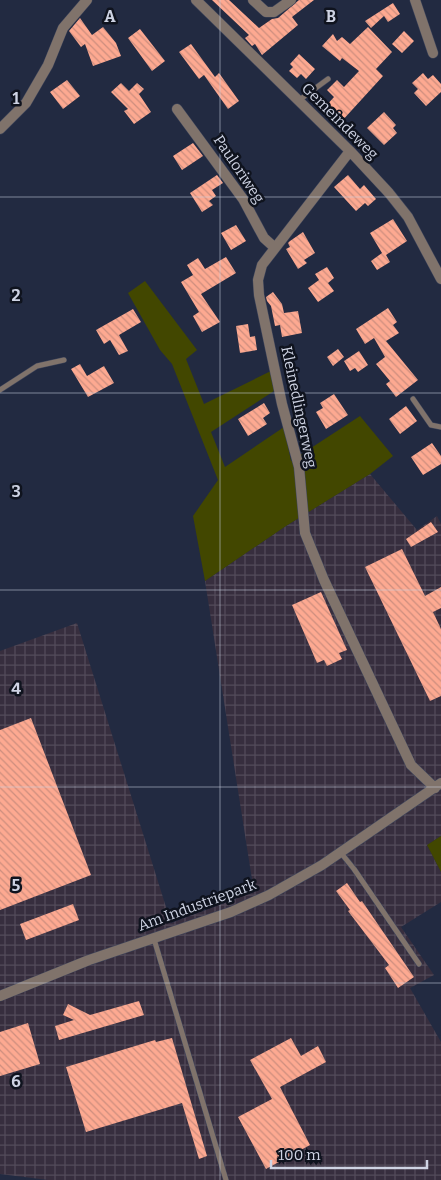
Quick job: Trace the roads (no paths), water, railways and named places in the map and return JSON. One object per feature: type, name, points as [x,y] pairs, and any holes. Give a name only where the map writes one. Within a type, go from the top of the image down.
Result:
[{"type":"street","points":[[0,129],[26,103],[48,65],[63,28],[88,0]]},
{"type":"street","name":"Gemeindeweg","points":[[196,0],[350,151],[389,193],[408,216],[441,279]]},
{"type":"street","points":[[253,0],[266,12],[274,12],[291,0]]},
{"type":"street","points":[[415,0],[433,53]]},
{"type":"street","name":"Pauloriweg","points":[[177,109],[243,199],[264,238],[274,247]]},
{"type":"street","name":"Kleinedlingerweg","points":[[350,151],[274,247],[259,272],[259,295],[282,404],[299,467],[305,533],[324,580],[411,765],[438,785]]},
{"type":"street","name":"Am Industriepark","points":[[0,996],[89,960],[231,912],[269,895],[340,852],[438,785]]},
{"type":"lane","points":[[298,100],[328,78]]},
{"type":"lane","points":[[0,390],[37,366],[64,360]]},
{"type":"lane","points":[[413,399],[431,425],[441,427]]},
{"type":"lane","points":[[340,852],[354,869],[419,964]]},
{"type":"lane","points":[[154,938],[226,1180]]}]
